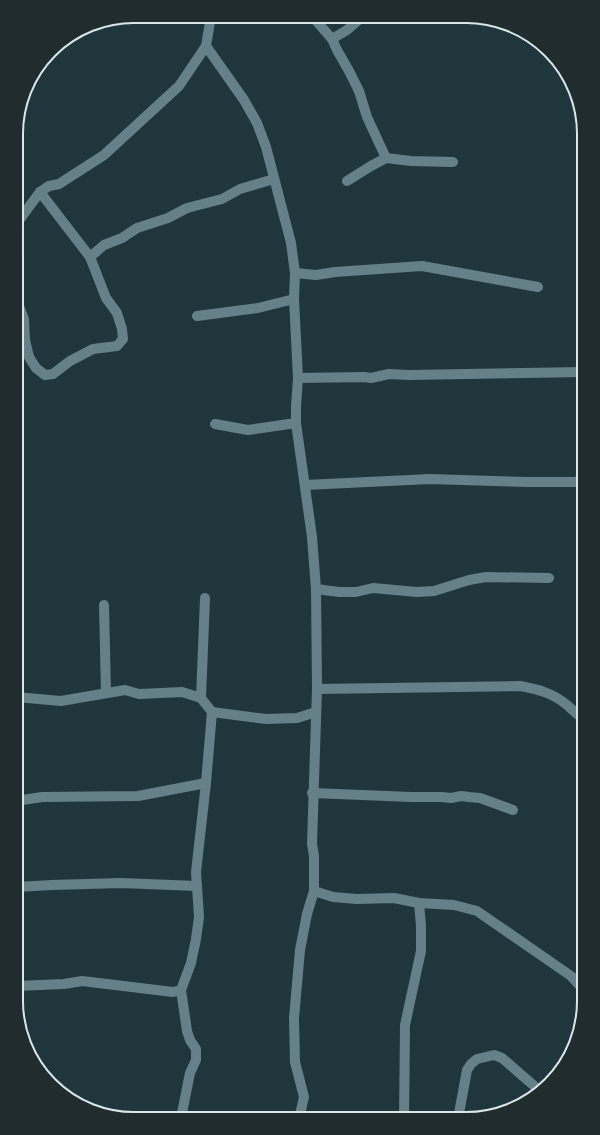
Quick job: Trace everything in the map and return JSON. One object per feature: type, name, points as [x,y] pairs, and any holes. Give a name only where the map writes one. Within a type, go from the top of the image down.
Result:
[{"type":"street","points":[[23,215],[40,192],[49,186],[59,184],[104,155],[180,86],[206,46],[210,23]]},
{"type":"street","points":[[318,23],[332,39],[349,71],[359,91],[367,117],[386,158]]},
{"type":"street","points":[[332,39],[355,23]]},
{"type":"street","points":[[206,46],[244,100],[257,123],[266,147],[291,243],[295,273],[294,299],[298,378],[296,422],[312,537],[316,589],[317,689],[312,793],[314,891],[307,914],[300,950],[294,1018],[295,1062],[304,1097],[300,1112]]},
{"type":"street","points":[[347,181],[386,158],[411,161],[453,162]]},
{"type":"street","points":[[90,257],[104,245],[122,238],[137,228],[168,218],[187,208],[222,199],[240,189],[274,179]]},
{"type":"street","points":[[23,317],[25,340],[29,357],[36,368],[46,375],[53,374],[70,361],[93,349],[117,346],[123,339],[117,313],[106,298],[90,257],[40,192]]},
{"type":"street","points":[[295,273],[316,275],[336,272],[422,266],[538,287]]},
{"type":"street","points":[[197,316],[258,308],[294,299]]},
{"type":"street","points":[[298,378],[371,378],[389,374],[577,372]]},
{"type":"street","points":[[215,424],[248,430],[296,422]]},
{"type":"street","points":[[305,485],[430,479],[528,482],[577,482]]},
{"type":"street","points":[[316,589],[339,592],[356,592],[374,588],[417,592],[434,591],[469,580],[486,577],[549,578]]},
{"type":"street","points":[[201,698],[205,598]]},
{"type":"street","points":[[104,605],[106,693]]},
{"type":"street","points":[[317,689],[520,686],[535,688],[555,696],[577,715]]},
{"type":"street","points":[[23,697],[61,700],[126,690],[139,694],[182,692],[201,698],[212,712],[196,872],[199,917],[191,963],[181,990],[187,1032],[196,1049],[196,1060],[190,1073],[182,1112]]},
{"type":"street","points":[[212,712],[266,719],[297,718],[316,712]]},
{"type":"street","points":[[23,800],[42,797],[138,796],[206,783]]},
{"type":"street","points":[[312,793],[451,798],[462,796],[480,798],[513,810]]},
{"type":"street","points":[[23,887],[121,883],[197,886]]},
{"type":"street","points":[[314,891],[332,897],[357,899],[394,898],[419,903],[454,905],[477,911],[571,976],[577,982]]},
{"type":"street","points":[[404,1112],[405,1025],[421,951],[419,903]]},
{"type":"street","points":[[23,986],[64,984],[82,981],[173,992],[181,990]]},
{"type":"street","points":[[459,1112],[467,1070],[470,1064],[477,1059],[494,1056],[502,1058],[536,1087]]}]
